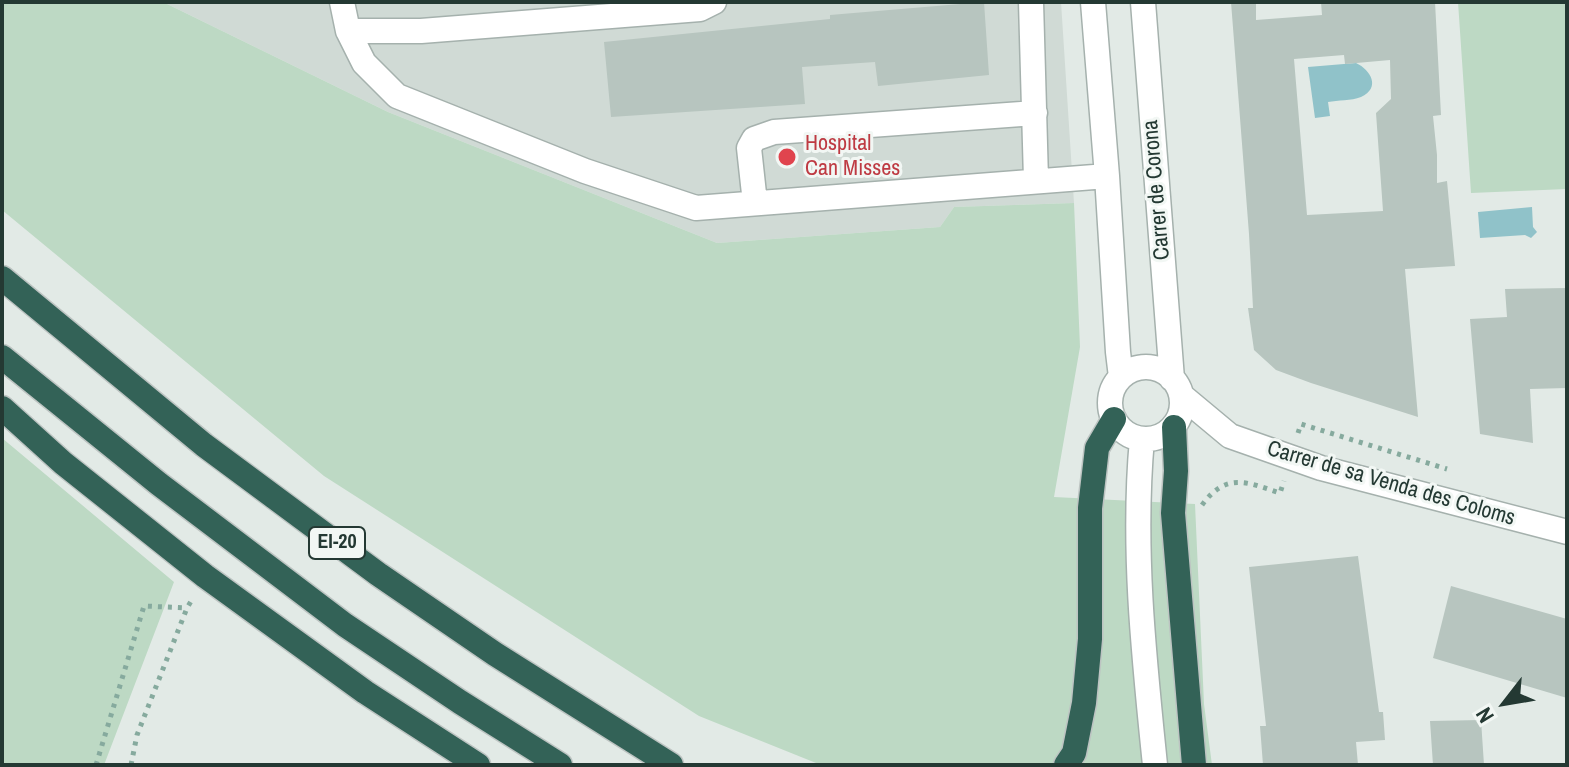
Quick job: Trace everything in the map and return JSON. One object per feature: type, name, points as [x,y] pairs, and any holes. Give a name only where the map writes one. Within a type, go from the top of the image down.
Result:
[{"type":"highway","name":"EI-20","points":[[2,278],[204,445],[378,574],[495,654],[671,765]]},
{"type":"highway","name":"EI-20","points":[[2,357],[159,484],[345,625],[560,765]]},
{"type":"highway","points":[[2,408],[63,463],[205,576],[365,692],[478,765]]},
{"type":"highway","points":[[1066,765],[1074,753],[1084,703],[1090,639],[1090,508],[1097,448],[1114,419]]},
{"type":"highway","points":[[1174,427],[1176,471],[1173,513],[1194,765]]},
{"type":"street","points":[[342,2],[348,31],[364,63],[397,96],[585,171],[696,208],[1107,176]]},
{"type":"street","points":[[348,31],[436,30],[700,9],[714,2]]},
{"type":"street","points":[[1031,2],[1036,180]]},
{"type":"street","points":[[1093,2],[1121,377]]},
{"type":"street","name":"Carrer de Corona","points":[[1143,2],[1177,388]]},
{"type":"street","points":[[755,203],[749,148],[754,139],[774,132],[1035,113]]},
{"type":"street","points":[[1141,367],[1153,368],[1163,372],[1177,388],[1179,417],[1174,427],[1165,434],[1154,439],[1131,436],[1114,419],[1110,397],[1114,386],[1130,371],[1141,367]]},
{"type":"street","name":"Carrer de sa Venda des Coloms","points":[[1177,388],[1230,436],[1291,459],[1567,532]]},
{"type":"street","points":[[1142,439],[1138,509],[1142,615],[1155,765]]},
{"type":"path","points":[[1199,509],[1207,498],[1227,483],[1246,482],[1280,493],[1301,424],[1451,470]]},
{"type":"path","points":[[96,765],[144,606],[187,608],[137,735],[131,765]]},
{"type":"shaded area","name":"Hospital Can Misses","points":[[163,2],[1061,2],[1074,203],[954,207],[940,227],[717,243],[388,112]]},
{"type":"green space","points":[[2,2],[163,2],[388,112],[717,243],[940,227],[954,207],[1074,203],[1080,347],[1054,497],[1195,504],[1204,704],[1212,765],[821,765],[699,716],[324,476],[2,210]]},
{"type":"green space","points":[[1458,2],[1567,2],[1567,189],[1471,193]]},
{"type":"green space","points":[[2,438],[174,582],[104,765],[2,765]]},
{"type":"water","points":[[1356,63],[1372,79],[1371,89],[1357,98],[1328,102],[1330,116],[1315,118],[1308,67]]},
{"type":"water","points":[[1532,207],[1533,227],[1537,232],[1531,238],[1525,235],[1480,238],[1478,212]]},
{"type":"building","points":[[984,2],[989,75],[878,86],[875,62],[802,67],[805,104],[611,117],[604,42],[830,19],[830,15]]},
{"type":"building","points":[[1231,2],[1256,2],[1256,20],[1322,15],[1321,2],[1435,2],[1441,115],[1433,116],[1437,183],[1447,181],[1455,266],[1405,269],[1418,417],[1276,370],[1254,350],[1248,308],[1253,308]],"holes":[[[1344,55],[1345,64],[1390,60],[1391,99],[1376,113],[1383,211],[1307,215],[1294,59]]]},
{"type":"building","points":[[1567,288],[1567,388],[1530,389],[1533,443],[1480,434],[1470,319],[1507,317],[1505,289]]},
{"type":"building","points":[[1358,556],[1385,740],[1356,742],[1358,765],[1263,765],[1260,726],[1266,726],[1249,567]]},
{"type":"building","points":[[1451,586],[1567,619],[1567,698],[1433,658]]},
{"type":"building","points":[[1481,720],[1484,765],[1433,765],[1430,721]]},
{"type":"place","name":"Hospital Can Misses","points":[[787,157]]}]
